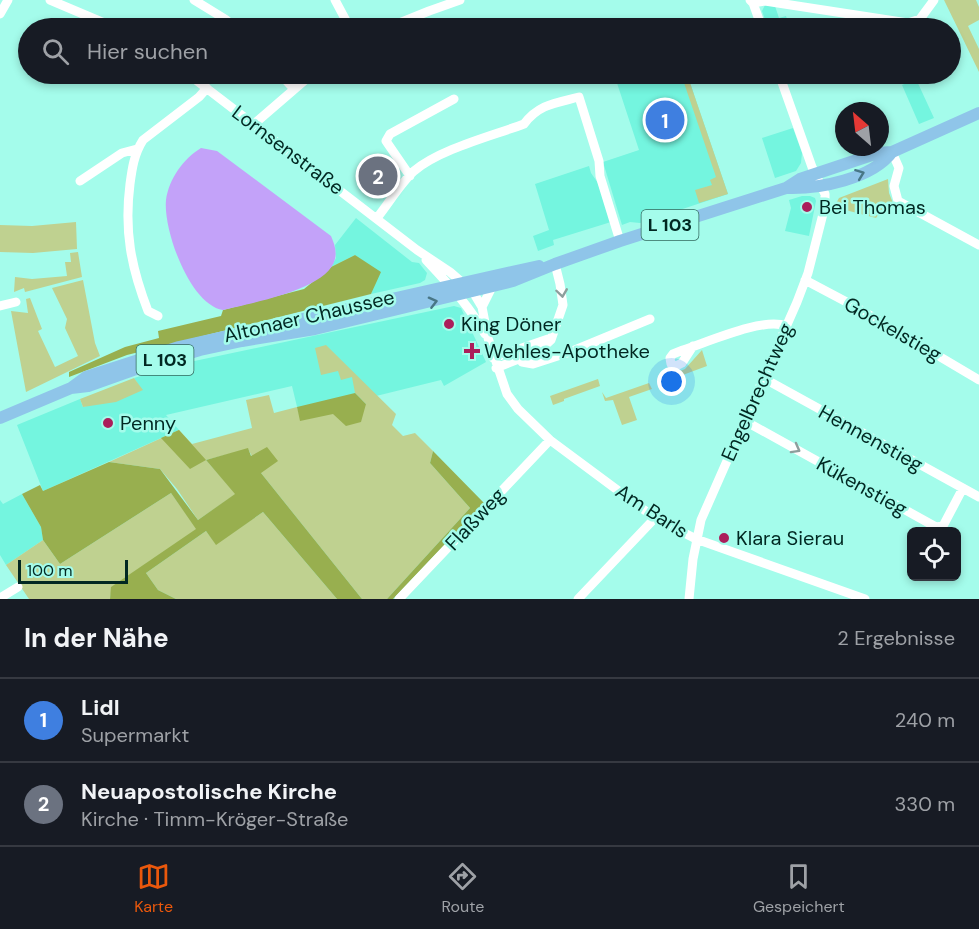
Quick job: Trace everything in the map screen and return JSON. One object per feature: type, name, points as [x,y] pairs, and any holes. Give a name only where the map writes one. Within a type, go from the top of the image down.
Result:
[{"type":"main road","name":"Altonaer Chaussee","points":[[70,388],[88,386],[156,363],[222,345],[315,328],[460,295],[522,278],[620,241],[786,188],[800,179],[819,179],[878,153],[892,152],[979,113]]},
{"type":"main road","name":"Altonaer Chaussee","points":[[0,418],[70,388],[96,373],[179,347],[519,269],[555,264]]},
{"type":"street","points":[[0,15],[8,0]]},
{"type":"street","points":[[50,0],[92,18]]},
{"type":"street","points":[[194,0],[221,18]]},
{"type":"street","points":[[335,0],[345,18]]},
{"type":"street","points":[[410,18],[460,0]]},
{"type":"street","points":[[921,18],[934,0]]},
{"type":"street","points":[[758,18],[751,1],[765,1],[876,18]]},
{"type":"street","name":"Lornsenstraße","points":[[202,84],[417,250],[463,282],[482,307]]},
{"type":"street","points":[[289,84],[293,88]]},
{"type":"street","points":[[254,124],[298,84]]},
{"type":"street","points":[[783,84],[812,167],[819,179]]},
{"type":"street","points":[[158,316],[148,311],[130,254],[127,207],[137,149],[142,141],[193,102],[207,88]]},
{"type":"street","points":[[377,218],[410,176],[440,156],[524,124],[533,112],[539,109],[579,97],[620,241]]},
{"type":"street","points":[[410,176],[386,141],[390,134],[454,99]]},
{"type":"street","points":[[80,181],[122,153],[137,149]]},
{"type":"street","points":[[892,152],[899,168],[894,186],[898,201],[979,245]]},
{"type":"street","name":"Engelbrechtweg","points":[[689,599],[696,539],[701,520],[805,280],[825,206],[825,194],[819,179]]},
{"type":"street","name":"Lornsenstraße","points":[[417,250],[460,295],[488,338]]},
{"type":"street","points":[[495,363],[539,351],[551,340],[563,300],[555,264]]},
{"type":"street","name":"Gockelstieg","points":[[805,280],[856,307],[979,380]]},
{"type":"street","points":[[460,295],[463,282]]},
{"type":"street","points":[[488,338],[482,307],[492,287]]},
{"type":"street","points":[[0,306],[16,302]]},
{"type":"street","points":[[518,355],[527,364],[533,364],[570,352],[650,319]]},
{"type":"street","points":[[693,346],[766,323],[786,326]]},
{"type":"street","name":"Am Barls","points":[[488,338],[507,394],[518,409],[550,440],[655,518],[696,539],[865,599]]},
{"type":"street","name":"Hennenstieg","points":[[763,378],[979,497]]},
{"type":"street","name":"Kükenstieg","points":[[745,420],[936,527],[943,526],[963,488]]},
{"type":"street","name":"Flaßweg","points":[[399,599],[550,440]]},
{"type":"street","points":[[578,599],[655,518]]},
{"type":"street","points":[[2,594],[18,587]]},
{"type":"shaded area","points":[[944,0],[976,0],[979,7],[979,20],[968,26],[979,49],[979,72],[961,35],[961,18],[953,18]]},
{"type":"shaded area","points":[[765,5],[775,6],[779,18],[764,18],[762,11]]},
{"type":"shaded area","points":[[617,84],[690,84],[728,194],[640,223],[630,222],[622,225],[603,162],[639,150]]},
{"type":"shaded area","points":[[684,84],[690,84],[728,194],[699,203],[695,190],[712,185],[710,180],[716,177]]},
{"type":"shaded area","points":[[918,84],[934,118],[919,124],[902,85]]},
{"type":"shaded area","points":[[793,128],[802,153],[801,163],[796,171],[775,178],[762,138]]},
{"type":"shaded area","points":[[201,148],[217,151],[331,236],[336,256],[329,270],[304,287],[287,294],[223,310],[211,305],[200,295],[190,281],[174,247],[166,213],[166,200],[170,185],[178,170]]},
{"type":"shaded area","points":[[589,166],[598,183],[611,222],[553,240],[554,245],[538,251],[533,236],[549,230],[535,184]]},
{"type":"shaded area","points":[[888,179],[889,193],[893,203],[887,203],[876,218],[834,207],[839,198]]},
{"type":"shaded area","points":[[810,196],[816,201],[809,236],[785,231],[791,208],[789,200]]},
{"type":"shaded area","points":[[356,218],[412,262],[419,263],[427,273],[425,280],[371,294],[375,284],[355,255],[331,267],[336,258],[335,245]]},
{"type":"shaded area","points":[[76,222],[77,249],[33,253],[0,252],[0,225],[32,226]]},
{"type":"shaded area","points":[[78,252],[82,277],[25,292],[24,288],[14,292],[15,277],[32,279],[67,276],[65,262],[71,262],[70,253]]},
{"type":"shaded area","points":[[355,255],[381,272],[371,294],[127,355],[69,377],[69,372],[125,347],[159,338],[158,331],[221,316],[223,310],[304,289],[331,267]]},
{"type":"shaded area","points":[[83,280],[95,343],[100,356],[26,392],[11,311],[28,313],[26,299],[30,298],[42,329],[38,331],[55,367],[78,356],[65,328],[67,319],[52,288]]},
{"type":"shaded area","points":[[454,306],[461,308],[486,362],[444,386],[441,380],[299,415],[292,386],[166,415],[179,430],[43,491],[17,425],[80,399],[83,407],[142,390],[134,378],[185,363]]},
{"type":"shaded area","points":[[326,345],[396,414],[392,425],[403,436],[415,433],[433,451],[430,463],[470,508],[387,599],[362,599],[261,473],[248,449],[206,460],[236,494],[198,520],[160,469],[109,462],[179,430],[192,444],[252,428],[246,400],[269,395],[274,413],[297,407],[301,420],[366,404],[355,393],[352,377],[341,380],[338,371],[321,375],[315,348]]},
{"type":"shaded area","points":[[702,350],[707,366],[680,376],[678,372],[685,369]]},
{"type":"shaded area","points":[[134,378],[143,390],[116,402],[83,407],[80,399]]},
{"type":"shaded area","points":[[598,379],[600,386],[553,405],[550,396]]},
{"type":"shaded area","points":[[649,383],[652,389],[629,397],[637,420],[622,425],[613,400],[605,401],[602,392],[606,398]]},
{"type":"shaded area","points":[[355,393],[366,404],[361,422],[346,426],[333,414],[300,421],[297,407]]},
{"type":"shaded area","points":[[179,430],[206,460],[190,469],[161,438]]},
{"type":"shaded area","points":[[267,447],[278,461],[261,473],[362,599],[337,599],[263,512],[216,545],[206,531],[146,573],[158,590],[176,599],[110,599],[111,587],[196,529],[171,493],[60,564],[43,540],[41,527],[22,494],[40,485],[43,491],[109,462],[160,469],[198,520],[235,494],[206,460],[248,448],[251,456]]},
{"type":"shaded area","points":[[433,451],[484,503],[393,599],[387,599],[470,508],[430,463]]},
{"type":"shaded area","points":[[171,493],[197,529],[112,587],[110,599],[29,599],[6,565],[43,540],[60,564]]},
{"type":"shaded area","points":[[22,494],[41,527],[43,540],[6,565],[0,555],[0,500],[3,504]]},
{"type":"shaded area","points":[[263,512],[337,599],[176,599],[158,590],[146,573],[206,531],[216,544]]},
{"type":"place","name":"Lidl","points":[[665,120]]},
{"type":"place","name":"Neuapostolische Kirche","points":[[378,176]]},
{"type":"place","name":"Bei Thomas","points":[[807,207]]},
{"type":"place","name":"King Döner","points":[[449,324]]},
{"type":"place","name":"Wehles-Apotheke","points":[[472,351]]},
{"type":"place","name":"Penny","points":[[108,423]]},
{"type":"place","name":"Klara Sierau","points":[[724,538]]}]
